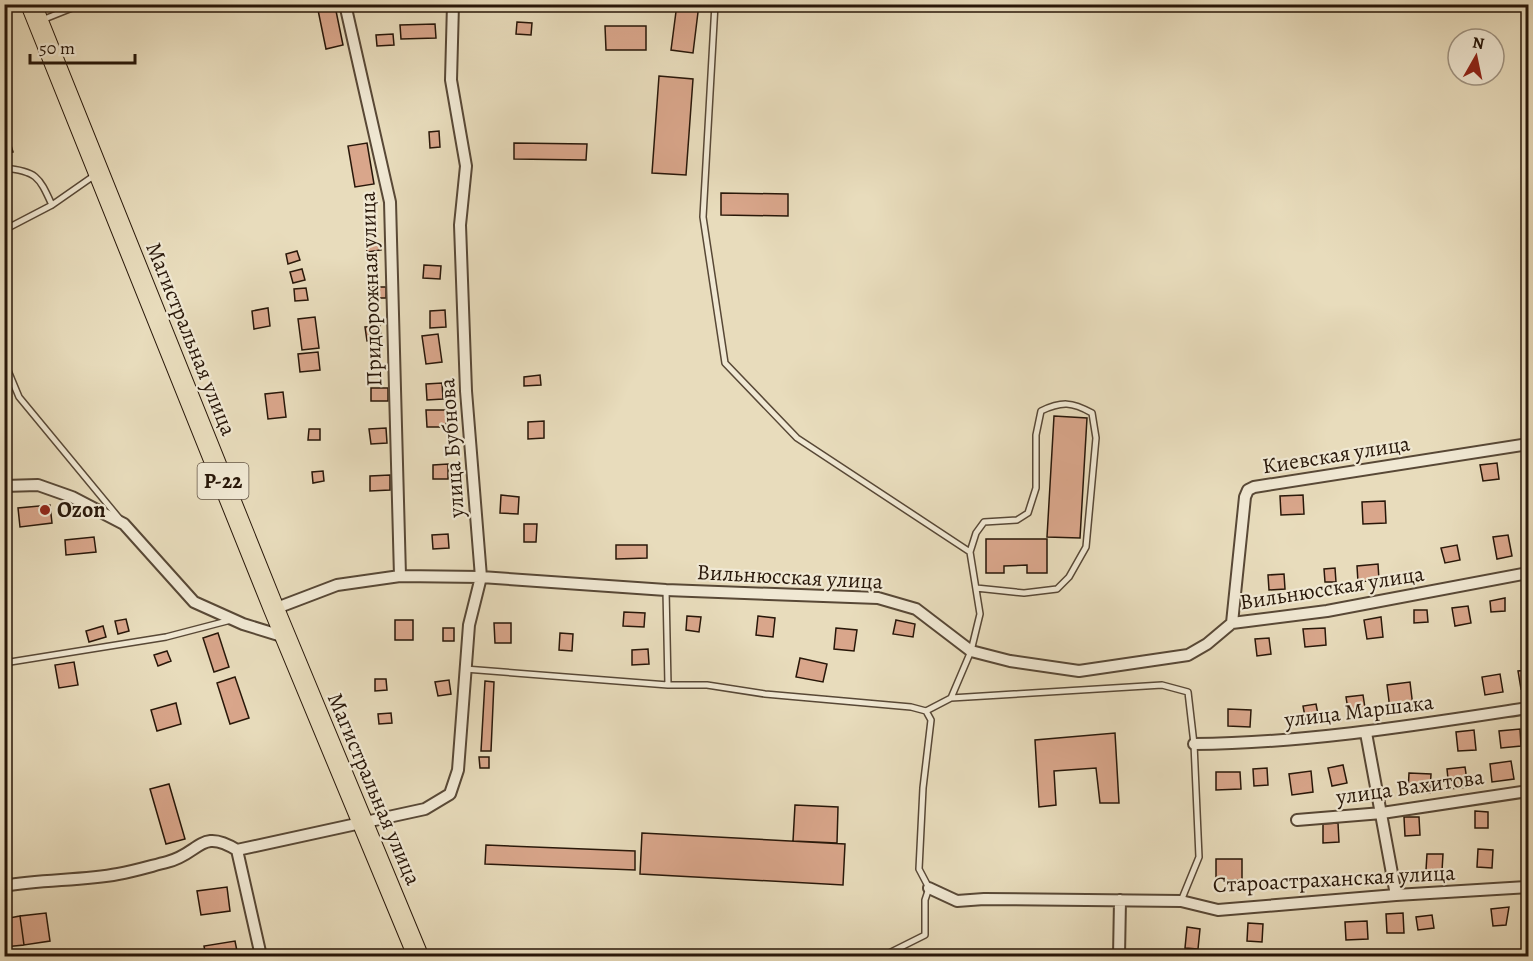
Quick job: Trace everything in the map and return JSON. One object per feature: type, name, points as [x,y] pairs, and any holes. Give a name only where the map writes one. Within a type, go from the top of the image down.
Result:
[{"type":"highway","name":"Магистральная улица","points":[[34,13],[274,609],[418,957]]},
{"type":"street","name":"Придорожная улица","points":[[345,4],[390,202],[400,576]]},
{"type":"street","name":"улица Бубнова","points":[[237,850],[425,810],[450,794],[458,770],[469,625],[481,578],[466,391],[460,225],[466,166],[452,80],[453,4]]},
{"type":"street","name":"Киевская улица","points":[[1232,623],[1245,497],[1248,490],[1254,487],[1528,444]]},
{"type":"street","points":[[4,486],[38,485],[72,497],[124,524],[194,602],[232,619],[286,637]]},
{"type":"street","name":"Вильнюсская улица","points":[[274,609],[337,585],[400,576],[878,598],[916,609],[971,651],[1010,662],[1079,671],[1188,655],[1208,644],[1232,623],[1327,611],[1528,573]]},
{"type":"street","name":"улица Маршака","points":[[1194,744],[1244,744],[1366,733],[1528,708]]},
{"type":"street","points":[[1366,733],[1395,895]]},
{"type":"street","name":"улица Вахитова","points":[[1297,820],[1382,813],[1528,791]]},
{"type":"street","points":[[4,886],[118,874],[172,861],[206,841],[223,841],[237,850],[261,957]]},
{"type":"street","name":"Староастраханская улица","points":[[929,888],[957,901],[984,899],[1181,901],[1218,910],[1395,895],[1528,887]]},
{"type":"street","points":[[1119,957],[1120,900]]},
{"type":"lane","points":[[34,13],[82,4]]},
{"type":"lane","points":[[715,4],[703,217],[725,363],[797,438],[969,552]]},
{"type":"lane","points":[[4,168],[26,170],[34,176],[41,182],[52,205]]},
{"type":"lane","points":[[4,230],[52,205],[99,173]]},
{"type":"lane","points":[[4,361],[19,397],[124,524]]},
{"type":"lane","points":[[951,698],[971,651],[980,614],[969,552],[975,534],[984,522],[1017,520],[1028,513],[1036,488],[1036,435],[1041,411],[1054,404],[1076,404],[1092,413],[1096,438],[1086,548],[1069,577],[1057,589],[1024,593],[976,588]]},
{"type":"lane","points":[[666,590],[668,685]]},
{"type":"lane","points":[[4,663],[166,637],[232,619]]},
{"type":"lane","points":[[465,669],[668,685],[706,685],[765,694],[911,707],[926,711],[932,720],[923,788],[919,869],[929,888],[925,900],[925,935],[883,957]]},
{"type":"lane","points":[[926,711],[951,698],[1162,685],[1188,692],[1194,744],[1199,857],[1181,901]]},
{"type":"building","points":[[677,4],[699,4],[693,53],[671,50]]},
{"type":"building","points":[[335,6],[343,45],[326,49],[318,10]]},
{"type":"building","points":[[517,22],[532,23],[531,35],[516,34]]},
{"type":"building","points":[[435,24],[436,38],[401,39],[400,25]]},
{"type":"building","points":[[605,26],[646,26],[646,50],[606,50]]},
{"type":"building","points":[[393,34],[394,45],[377,46],[376,35]]},
{"type":"building","points":[[659,76],[693,79],[686,175],[652,173]]},
{"type":"building","points":[[439,131],[440,147],[430,148],[429,132]]},
{"type":"building","points":[[9,139],[13,152],[4,154],[4,140]]},
{"type":"building","points":[[367,143],[374,184],[355,187],[348,146]]},
{"type":"building","points":[[514,143],[587,144],[586,160],[514,159]]},
{"type":"building","points":[[721,193],[788,194],[788,216],[721,215]]},
{"type":"building","points":[[379,243],[381,250],[367,252],[366,245]]},
{"type":"building","points":[[297,251],[300,260],[288,264],[286,254]]},
{"type":"building","points":[[424,265],[441,266],[440,279],[423,278]]},
{"type":"building","points":[[302,269],[305,280],[293,283],[290,272]]},
{"type":"building","points":[[368,287],[386,287],[386,298],[368,298]]},
{"type":"building","points":[[306,288],[308,300],[295,301],[294,289]]},
{"type":"building","points":[[268,308],[270,326],[254,329],[252,311]]},
{"type":"building","points":[[445,310],[446,327],[430,328],[430,311]]},
{"type":"building","points":[[315,317],[319,348],[302,350],[298,319]]},
{"type":"building","points":[[380,326],[381,339],[367,341],[365,327]]},
{"type":"building","points":[[438,334],[442,362],[426,364],[422,336]]},
{"type":"building","points":[[318,352],[320,370],[300,372],[298,354]]},
{"type":"building","points":[[540,375],[541,385],[524,386],[524,377]]},
{"type":"building","points":[[442,383],[443,399],[427,400],[426,384]]},
{"type":"building","points":[[371,388],[388,388],[388,401],[371,401]]},
{"type":"building","points":[[283,392],[286,417],[268,419],[265,394]]},
{"type":"building","points":[[426,410],[446,410],[446,427],[427,427]]},
{"type":"building","points":[[1054,416],[1087,418],[1080,538],[1047,537]]},
{"type":"building","points":[[544,421],[544,438],[528,439],[528,422]]},
{"type":"building","points":[[386,428],[387,443],[371,444],[369,429]]},
{"type":"building","points":[[309,429],[320,429],[320,440],[308,440]]},
{"type":"building","points":[[1497,463],[1499,479],[1483,481],[1480,465]]},
{"type":"building","points":[[448,464],[448,479],[433,479],[433,465]]},
{"type":"building","points":[[323,471],[324,481],[313,483],[312,472]]},
{"type":"building","points":[[390,475],[390,490],[370,491],[370,476]]},
{"type":"building","points":[[501,495],[519,497],[518,514],[500,513]]},
{"type":"building","points":[[1303,495],[1304,514],[1281,515],[1280,496]]},
{"type":"building","points":[[1385,501],[1386,523],[1363,524],[1362,502]]},
{"type":"building","points":[[50,505],[52,523],[20,527],[18,508]]},
{"type":"building","points":[[524,524],[537,524],[536,542],[524,542]]},
{"type":"building","points":[[448,534],[449,548],[433,549],[432,535]]},
{"type":"building","points":[[1508,535],[1512,556],[1497,559],[1493,537]]},
{"type":"building","points":[[94,537],[96,552],[66,555],[65,540]]},
{"type":"building","points":[[986,539],[1047,539],[1047,573],[1027,573],[1027,565],[1004,566],[1004,573],[986,573]]},
{"type":"building","points":[[616,545],[647,545],[647,558],[616,559]]},
{"type":"building","points":[[1457,545],[1460,560],[1445,563],[1441,548]]},
{"type":"building","points":[[1378,564],[1379,580],[1358,582],[1357,566]]},
{"type":"building","points":[[1335,568],[1336,582],[1325,582],[1324,569]]},
{"type":"building","points":[[1284,574],[1285,589],[1269,590],[1268,575]]},
{"type":"building","points":[[1505,598],[1505,611],[1491,612],[1490,601]]},
{"type":"building","points":[[1468,606],[1471,623],[1455,626],[1452,608]]},
{"type":"building","points":[[1414,610],[1427,610],[1428,622],[1414,623]]},
{"type":"building","points":[[624,612],[645,613],[644,627],[623,626]]},
{"type":"building","points":[[687,616],[701,617],[699,632],[686,630]]},
{"type":"building","points":[[758,616],[775,618],[773,637],[756,635]]},
{"type":"building","points":[[1381,617],[1383,637],[1367,639],[1364,620]]},
{"type":"building","points":[[126,619],[129,631],[118,634],[115,621]]},
{"type":"building","points":[[395,620],[413,620],[413,640],[395,640]]},
{"type":"building","points":[[896,620],[915,624],[913,637],[893,634]]},
{"type":"building","points":[[494,623],[511,623],[511,643],[495,643]]},
{"type":"building","points":[[103,626],[106,637],[89,642],[86,631]]},
{"type":"building","points":[[443,628],[454,628],[454,641],[443,641]]},
{"type":"building","points":[[836,628],[857,630],[854,651],[834,649]]},
{"type":"building","points":[[1325,628],[1326,645],[1305,647],[1303,629]]},
{"type":"building","points":[[218,633],[229,667],[214,672],[203,638]]},
{"type":"building","points":[[560,633],[573,634],[572,651],[559,650]]},
{"type":"building","points":[[1269,638],[1271,654],[1257,656],[1255,639]]},
{"type":"building","points":[[648,649],[649,664],[632,665],[632,650]]},
{"type":"building","points":[[167,651],[171,661],[158,666],[154,655]]},
{"type":"building","points":[[800,658],[827,664],[823,682],[796,677]]},
{"type":"building","points":[[74,662],[78,685],[59,688],[55,665]]},
{"type":"building","points":[[1528,670],[1528,687],[1521,689],[1518,671]]},
{"type":"building","points":[[1500,674],[1503,692],[1485,695],[1482,677]]},
{"type":"building","points":[[235,677],[249,718],[230,724],[217,683]]},
{"type":"building","points":[[375,679],[386,679],[387,690],[375,691]]},
{"type":"building","points":[[449,680],[451,694],[438,696],[435,682]]},
{"type":"building","points":[[485,681],[494,682],[491,751],[481,751]]},
{"type":"building","points":[[1410,682],[1413,707],[1390,709],[1387,685]]},
{"type":"building","points":[[1363,695],[1366,714],[1349,716],[1346,697]]},
{"type":"building","points":[[176,703],[181,724],[157,731],[151,710]]},
{"type":"building","points":[[1316,704],[1319,720],[1306,722],[1303,706]]},
{"type":"building","points":[[1228,709],[1251,710],[1250,727],[1228,726]]},
{"type":"building","points":[[391,713],[392,723],[379,724],[378,714]]},
{"type":"building","points":[[1520,729],[1521,746],[1501,748],[1499,731]]},
{"type":"building","points":[[1474,730],[1476,750],[1458,751],[1456,732]]},
{"type":"building","points":[[1115,733],[1119,803],[1100,803],[1096,768],[1054,771],[1056,805],[1039,807],[1035,740]]},
{"type":"building","points":[[479,757],[489,757],[489,768],[480,768]]},
{"type":"building","points":[[1511,761],[1514,779],[1492,782],[1490,764]]},
{"type":"building","points":[[1343,765],[1347,783],[1332,786],[1328,768]]},
{"type":"building","points":[[1465,767],[1468,787],[1449,789],[1447,769]]},
{"type":"building","points":[[1267,768],[1268,785],[1254,786],[1253,769]]},
{"type":"building","points":[[1311,771],[1313,792],[1292,795],[1289,774]]},
{"type":"building","points":[[1216,772],[1240,772],[1241,789],[1216,790]]},
{"type":"building","points":[[1409,773],[1431,774],[1430,793],[1408,793]]},
{"type":"building","points":[[169,784],[185,839],[166,844],[150,789]]},
{"type":"building","points":[[795,805],[838,807],[837,843],[793,841]]},
{"type":"building","points":[[1475,811],[1488,812],[1488,828],[1475,828]]},
{"type":"building","points":[[1404,817],[1419,817],[1420,835],[1405,836]]},
{"type":"building","points":[[1338,823],[1339,842],[1323,843],[1323,824]]},
{"type":"building","points":[[642,833],[845,844],[843,885],[640,874]]},
{"type":"building","points":[[486,845],[635,851],[635,870],[485,864]]},
{"type":"building","points":[[1478,849],[1493,850],[1492,868],[1477,867]]},
{"type":"building","points":[[1427,854],[1443,854],[1442,871],[1426,870]]},
{"type":"building","points":[[1216,859],[1242,859],[1242,880],[1216,880]]},
{"type":"building","points":[[227,887],[230,911],[201,915],[197,891]]},
{"type":"building","points":[[1509,907],[1506,925],[1493,926],[1491,909]]},
{"type":"building","points":[[46,913],[50,941],[24,945],[20,916]]},
{"type":"building","points":[[1403,913],[1404,933],[1387,933],[1386,914]]},
{"type":"building","points":[[1432,915],[1434,928],[1418,930],[1416,917]]},
{"type":"building","points":[[20,916],[24,945],[4,947],[4,919]]},
{"type":"building","points":[[1367,921],[1368,939],[1346,940],[1345,922]]},
{"type":"building","points":[[1248,923],[1263,924],[1262,942],[1247,941]]},
{"type":"building","points":[[1187,927],[1200,929],[1198,949],[1185,948]]},
{"type":"building","points":[[235,941],[238,956],[206,956],[204,946]]},
{"type":"place","name":"Ozon","points":[[45,510]]}]
